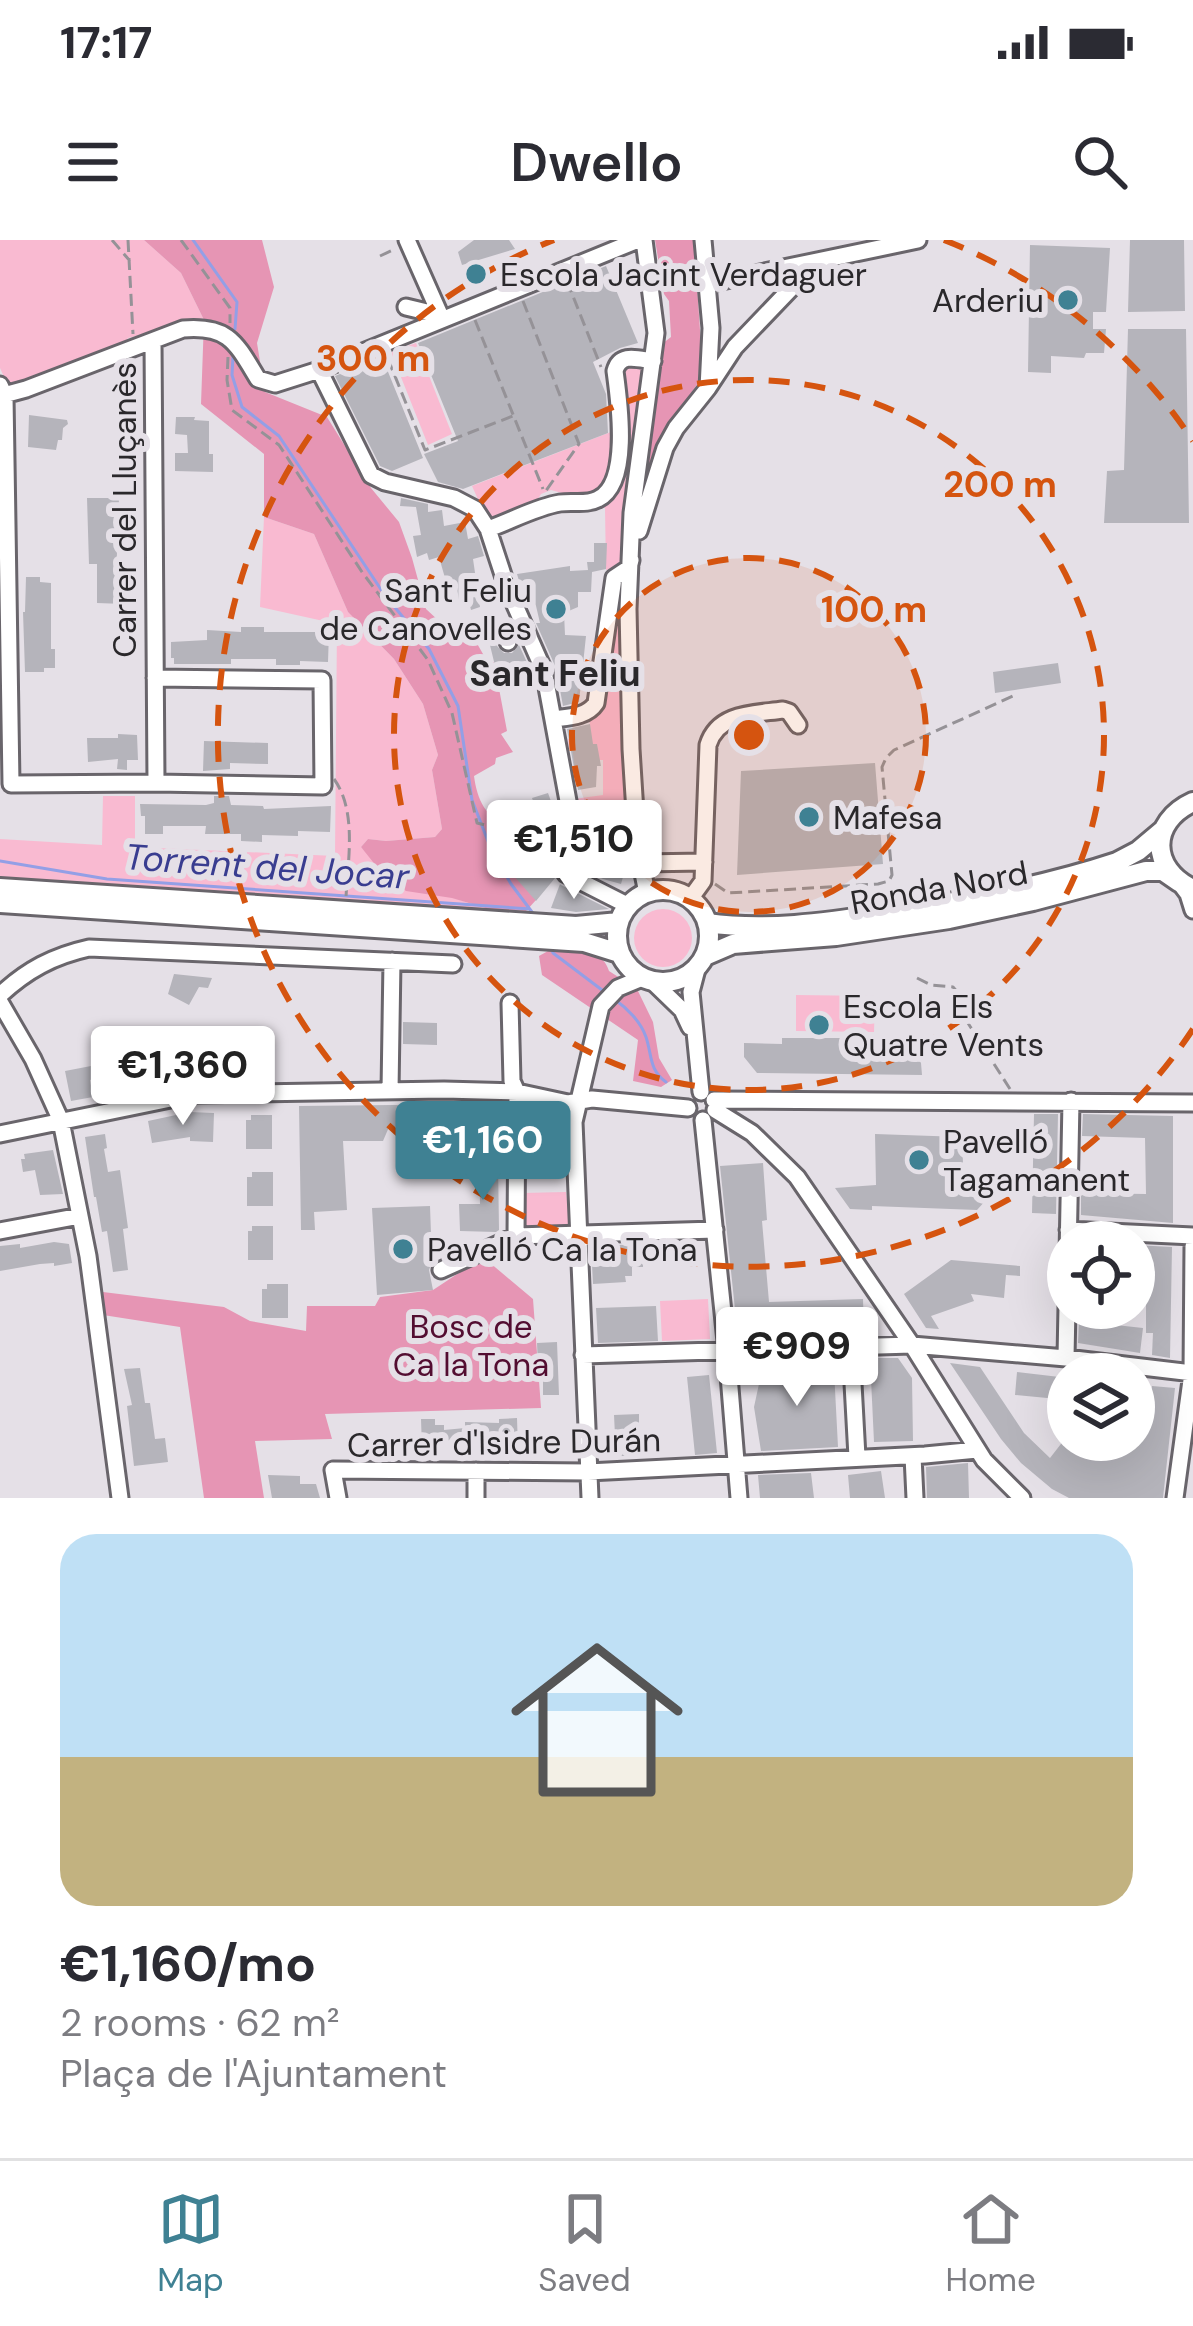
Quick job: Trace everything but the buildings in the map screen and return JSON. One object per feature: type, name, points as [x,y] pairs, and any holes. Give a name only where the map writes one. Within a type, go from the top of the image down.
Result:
[{"type":"main road","name":"Ronda Nord","points":[[707,923],[746,928],[836,921],[981,897],[1117,862],[1138,851],[1163,830],[1169,818],[1193,802]]},
{"type":"main road","points":[[1163,830],[1162,859],[1186,886]]},
{"type":"main road","name":"Ronda Nord","points":[[701,962],[734,944],[836,936],[949,919],[1146,871],[1162,872],[1186,886]]},
{"type":"main road","points":[[0,888],[345,911],[538,931],[620,953]]},
{"type":"main road","points":[[0,903],[538,931],[623,914],[647,893],[668,889],[701,908],[710,938],[701,962],[686,977],[670,982],[647,980],[629,968],[620,953],[616,938],[623,914]]},
{"type":"street","points":[[404,240],[439,320]]},
{"type":"street","points":[[323,770],[323,786],[10,784],[2,392],[183,329],[207,327],[230,337],[258,379],[275,384],[641,240],[656,333],[629,568],[631,749],[647,893]]},
{"type":"street","points":[[703,240],[710,328],[708,388]]},
{"type":"street","points":[[707,284],[918,240]]},
{"type":"street","points":[[553,719],[580,715],[596,703],[614,578],[629,568],[665,448],[676,428],[735,347],[800,279],[852,254]]},
{"type":"street","points":[[406,307],[439,320]]},
{"type":"street","name":"Carrer del Lluçanès","points":[[153,341],[156,784]]},
{"type":"street","points":[[488,529],[561,503],[594,501],[610,490],[619,462],[616,364],[631,358],[653,361]]},
{"type":"street","points":[[319,370],[371,475],[454,498],[475,509],[488,529],[507,587],[544,670],[573,828],[559,855],[560,864],[566,874],[623,914]]},
{"type":"street","points":[[508,642],[506,634],[525,628]]},
{"type":"street","name":"Carrer del Lluçanès","points":[[155,678],[322,680],[323,770]]},
{"type":"street","points":[[690,898],[703,881],[711,734],[734,717],[776,710],[789,712],[797,725]]},
{"type":"street","points":[[641,863],[704,869]]},
{"type":"street","points":[[1186,886],[1193,910]]},
{"type":"street","points":[[120,1498],[88,1256],[61,1121],[0,999],[35,966],[89,948],[453,964]]},
{"type":"street","points":[[390,1091],[392,962]]},
{"type":"street","points":[[701,962],[691,992],[694,1035],[708,1106],[739,1498]]},
{"type":"street","points":[[590,1498],[574,1122],[577,1100],[601,1006],[613,992],[647,980],[682,1010],[694,1035]]},
{"type":"street","points":[[510,1004],[512,1081],[517,1092],[516,1236]]},
{"type":"street","points":[[0,1134],[195,1094],[517,1092],[568,1103],[688,1108],[692,1116],[708,1106],[1018,1100],[1193,1103]]},
{"type":"street","points":[[1068,1221],[1071,1101]]},
{"type":"street","points":[[708,1106],[752,1133],[797,1177],[912,1345],[983,1460],[1022,1498]]},
{"type":"street","points":[[0,1231],[80,1216]]},
{"type":"street","points":[[441,1270],[516,1236],[715,1230]]},
{"type":"street","points":[[1155,1234],[1193,1236]]},
{"type":"street","points":[[1174,1498],[1193,1373],[1193,1246]]},
{"type":"street","points":[[583,1355],[912,1345],[1047,1356]]},
{"type":"street","points":[[851,1347],[856,1457]]},
{"type":"street","points":[[1155,1369],[1193,1373]]},
{"type":"street","name":"Carrer d'Isidre Durán","points":[[338,1498],[333,1470],[588,1472],[977,1450]]},
{"type":"street","points":[[913,1456],[915,1498]]},
{"type":"street","points":[[476,1471],[476,1498]]},
{"type":"path","points":[[112,240],[130,261]]},
{"type":"path","points":[[128,240],[134,348]]},
{"type":"path","points":[[181,240],[230,308],[226,380],[232,410],[279,445],[362,572],[428,660],[452,713],[477,823],[505,830],[516,827]]},
{"type":"path","points":[[380,256],[404,240]]},
{"type":"path","points":[[563,271],[603,373]]},
{"type":"path","points":[[470,307],[544,493],[579,444],[518,288]]},
{"type":"path","points":[[384,350],[424,450],[513,416]]},
{"type":"path","points":[[704,869],[728,893],[889,881],[882,767],[886,758],[894,750],[1013,696]]},
{"type":"path","points":[[323,770],[338,782],[350,832],[345,911]]},
{"type":"path","points":[[917,978],[953,987],[959,994],[966,1020],[1018,1100]]},
{"type":"shaded area","points":[[0,240],[144,240],[181,273],[204,320],[128,338],[125,346],[9,388],[0,368]]},
{"type":"shaded area","points":[[416,343],[452,434],[428,445],[391,352]]},
{"type":"shaded area","points":[[620,364],[649,364],[624,565],[606,570],[605,508],[596,507],[614,490]]},
{"type":"shaded area","points":[[616,430],[611,474],[594,497],[568,499],[551,490],[535,504],[493,519],[481,506],[472,486]]},
{"type":"shaded area","points":[[264,517],[314,534],[348,612],[394,659],[423,704],[438,755],[432,770],[442,829],[435,837],[368,839],[361,847],[403,876],[489,909],[0,877],[0,839],[102,845],[103,796],[135,796],[135,847],[335,856],[337,624],[260,607]]},
{"type":"shaded area","points":[[622,580],[620,699],[631,848],[623,857],[615,857],[615,842],[604,835],[604,827],[580,824],[574,799],[603,795],[603,760],[598,760],[597,744],[569,749],[568,739],[591,735],[589,717],[598,715]]},
{"type":"shaded area","points":[[663,909],[683,918],[692,938],[683,958],[663,967],[643,958],[634,938],[643,918]]},
{"type":"shaded area","points":[[796,995],[875,996],[874,1032],[796,1031]]},
{"type":"shaded area","points":[[566,1192],[571,1230],[521,1232],[522,1193]]},
{"type":"shaded area","points":[[708,1299],[710,1339],[662,1341],[660,1301]]},
{"type":"green space","points":[[144,240],[262,240],[274,287],[257,343],[265,392],[327,417],[371,488],[399,522],[426,609],[452,633],[471,633],[487,661],[494,662],[507,731],[501,734],[513,752],[496,758],[495,764],[474,776],[484,808],[511,824],[517,837],[503,856],[536,900],[526,911],[489,909],[406,891],[381,872],[361,847],[368,839],[435,837],[442,829],[432,770],[438,755],[423,704],[394,659],[348,612],[314,534],[264,517],[264,454],[201,404],[204,320],[181,273]]},
{"type":"green space","points":[[655,240],[694,240],[701,345],[698,383],[673,419],[645,479],[662,344],[671,337],[669,301]]},
{"type":"green space","points":[[548,951],[600,957],[609,971],[637,989],[653,1022],[659,1058],[672,1080],[661,1087],[633,1081],[638,1040],[542,975],[539,956]]},
{"type":"green space","name":"Bosc de Ca la Tona","points":[[483,1257],[533,1299],[541,1408],[325,1414],[332,1439],[255,1441],[264,1498],[204,1498],[180,1327],[103,1315],[103,1292],[224,1307],[250,1321],[306,1331],[307,1306],[375,1306],[380,1297],[433,1290]]},
{"type":"waterway","points":[[193,240],[237,302],[235,329]]},
{"type":"waterway","points":[[233,356],[232,375],[242,407],[279,436],[384,594],[429,649],[458,706],[472,800],[491,849],[535,916]]},
{"type":"waterway","name":"Torrent del Jocar","points":[[0,861],[107,879],[530,909]]},
{"type":"waterway","points":[[550,946],[606,993]]},
{"type":"waterway","points":[[614,999],[641,1026],[654,1067],[666,1082]]},
{"type":"place","name":"Escola Jacint Verdaguer","points":[[476,274]]},
{"type":"place","name":"Arderiu","points":[[1068,300]]},
{"type":"place","name":"Sant Feliu de Canovelles","points":[[556,609]]},
{"type":"place","name":"Mafesa","points":[[809,817]]},
{"type":"place","name":"Escola Els Quatre Vents","points":[[819,1025]]},
{"type":"place","name":"Pavelló Tagamanent","points":[[919,1160]]},
{"type":"place","name":"Pavelló Ca la Tona","points":[[403,1249]]},
{"type":"district","name":"Sant Feliu","points":[[555,673]]}]
